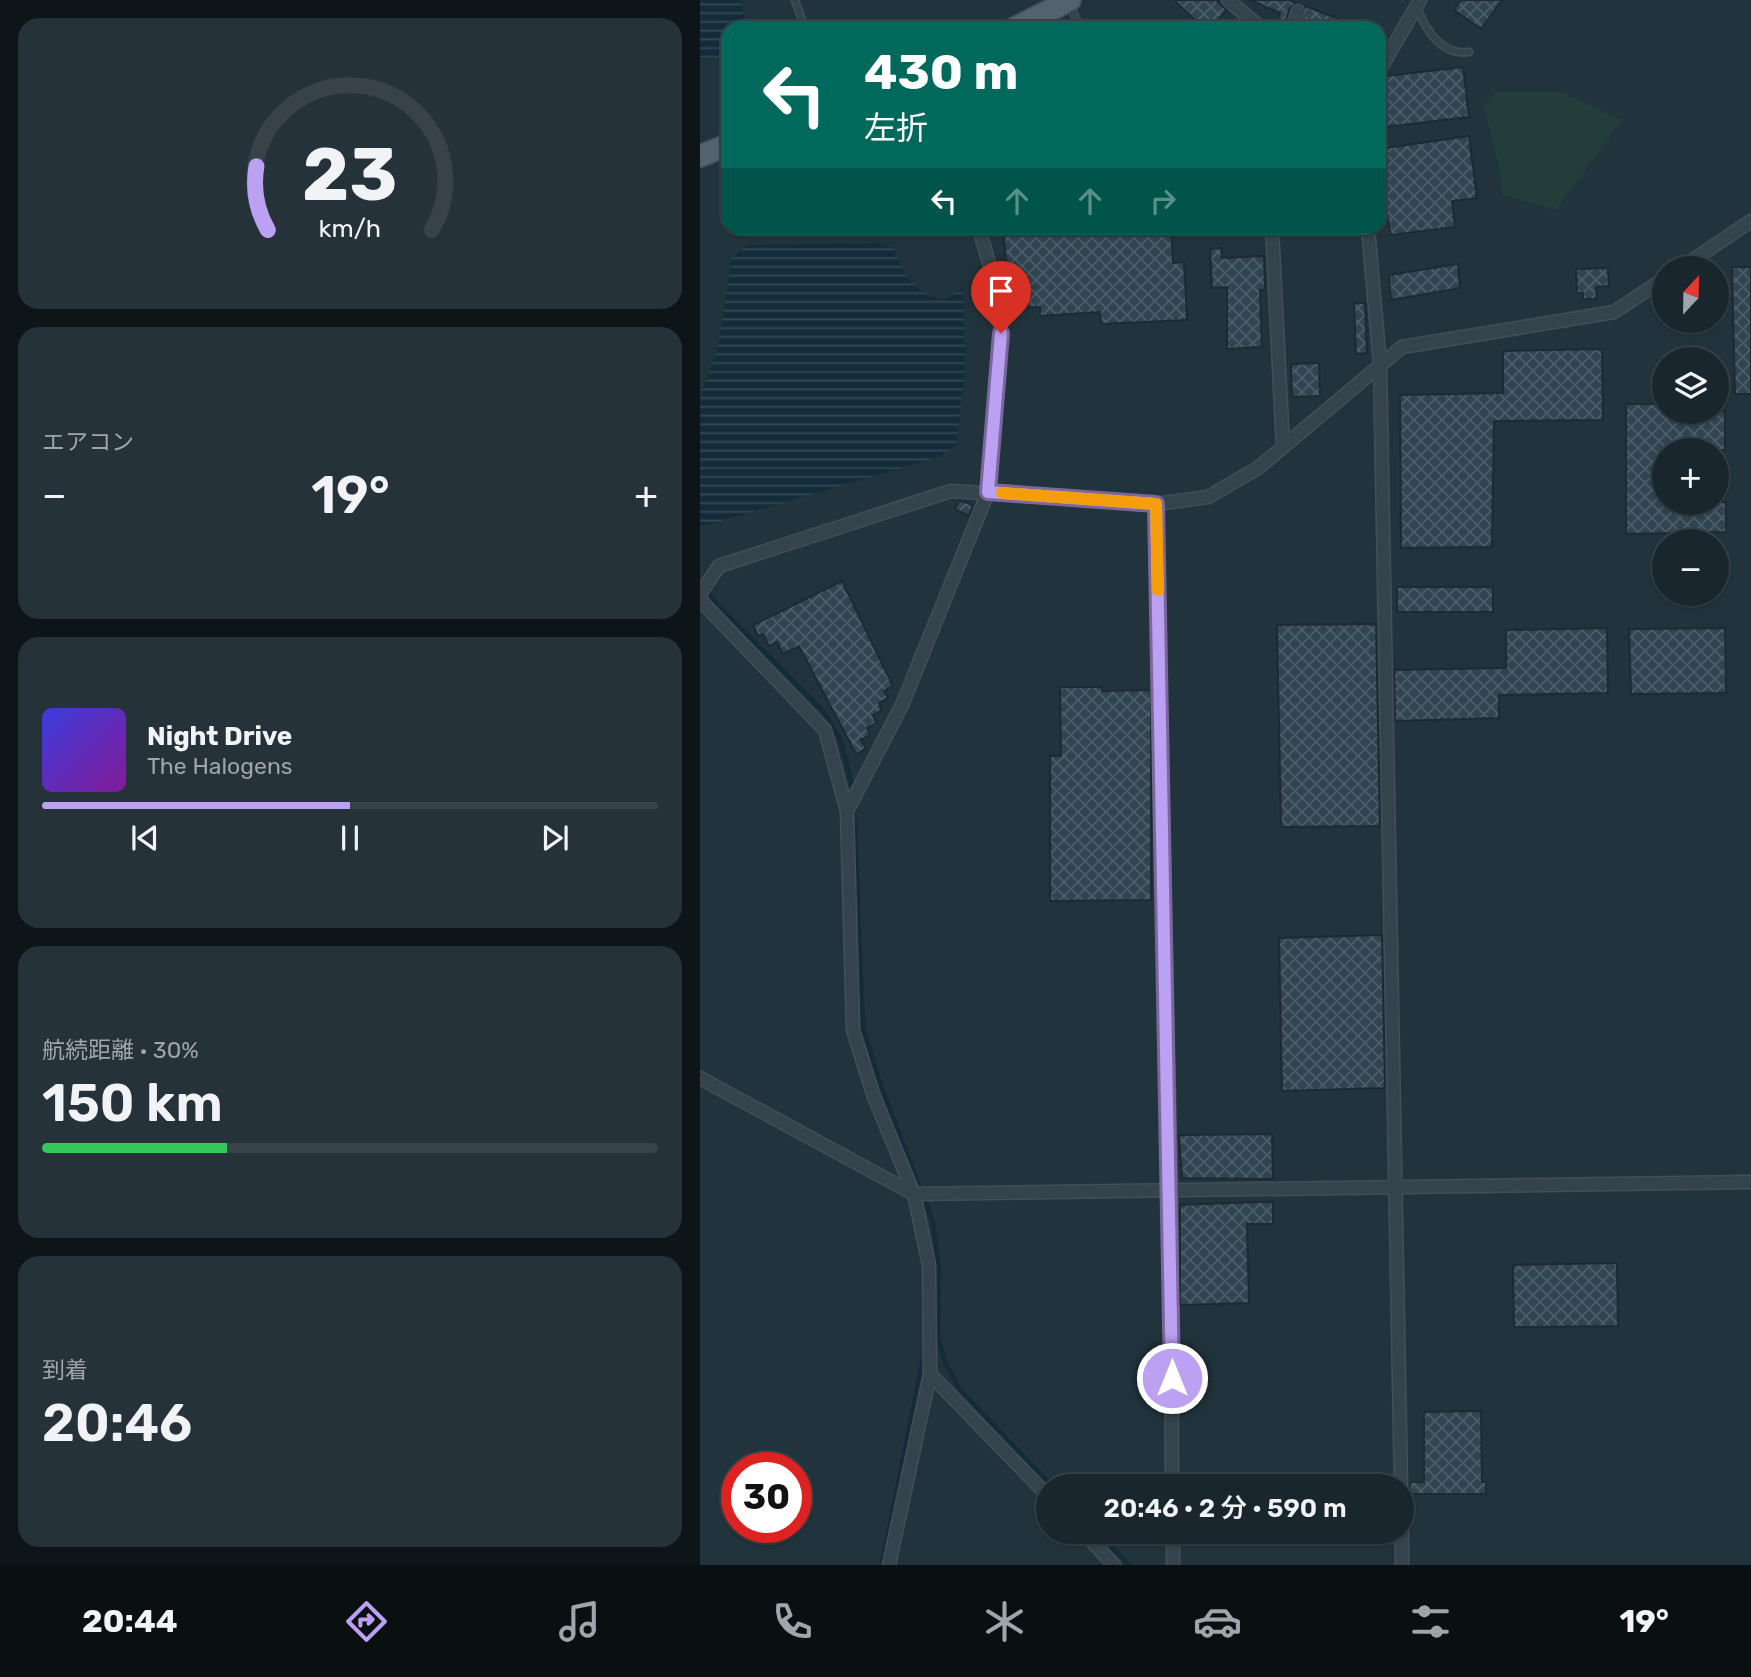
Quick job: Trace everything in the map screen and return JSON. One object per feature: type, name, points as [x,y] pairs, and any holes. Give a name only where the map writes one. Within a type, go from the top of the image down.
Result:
[{"type":"main road","points":[[1029,21],[1068,1]]},
{"type":"main road","points":[[700,156],[721,148]]},
{"type":"street","points":[[1228,0],[1253,21]]},
{"type":"street","points":[[1386,59],[1418,3]]},
{"type":"street","points":[[1294,21],[1298,11]]},
{"type":"street","points":[[1699,256],[1751,221]]},
{"type":"street","points":[[848,811],[902,705],[988,492],[1001,333],[997,291],[981,235]]},
{"type":"street","points":[[1272,235],[1283,447]]},
{"type":"street","points":[[1369,235],[1380,364],[1401,1474]]},
{"type":"street","points":[[700,594],[719,566],[951,491],[1156,504],[1208,497],[1258,468],[1402,347],[1614,312],[1652,287]]},
{"type":"street","points":[[1156,504],[1171,1190],[1172,1474]]},
{"type":"street","points":[[700,600],[825,730],[848,811],[853,1030],[874,1097],[920,1194],[929,1265],[930,1374],[889,1565]]},
{"type":"street","points":[[700,1078],[920,1194],[1751,1182]]},
{"type":"street","points":[[930,1374],[1036,1484]]},
{"type":"street","points":[[1094,1544],[1114,1565]]},
{"type":"street","points":[[1172,1544],[1173,1565]]},
{"type":"street","points":[[1402,1544],[1402,1565]]},
{"type":"lane","points":[[795,0],[802,21]]},
{"type":"lane","points":[[1068,1],[1078,21]]},
{"type":"lane","points":[[1418,3],[1431,36],[1459,53],[1469,52]]},
{"type":"green space","points":[[1495,92],[1561,92],[1622,120],[1556,210],[1502,195],[1501,174],[1484,107]]},
{"type":"water","points":[[700,0],[740,0],[745,21],[721,21],[721,58],[700,59]]},
{"type":"water","points":[[879,243],[894,248],[906,275],[927,294],[947,299],[963,287],[965,370],[956,445],[939,457],[704,526],[700,524],[700,396],[717,352],[732,258],[748,245]]},
{"type":"building","points":[[1174,0],[1216,0],[1227,10],[1217,21],[1196,21]]},
{"type":"building","points":[[1250,0],[1289,0],[1296,3],[1290,8],[1285,21],[1277,21],[1280,13]]},
{"type":"building","points":[[1461,0],[1502,0],[1481,29],[1454,10]]},
{"type":"building","points":[[1305,6],[1339,19],[1338,21],[1303,21]]},
{"type":"building","points":[[1463,67],[1469,117],[1386,127],[1386,76]]},
{"type":"building","points":[[1469,136],[1477,198],[1452,201],[1455,227],[1391,235],[1386,212],[1386,148]]},
{"type":"building","points":[[1004,235],[1171,235],[1173,263],[1184,262],[1187,320],[1101,324],[1100,312],[1040,316],[1040,307],[1011,308]]},
{"type":"building","points":[[1221,248],[1222,258],[1264,256],[1265,290],[1260,290],[1262,347],[1227,349],[1227,287],[1212,288],[1210,249]]},
{"type":"building","points":[[1458,264],[1460,288],[1391,300],[1389,275]]},
{"type":"building","points":[[1732,267],[1751,267],[1751,394],[1735,394]]},
{"type":"building","points":[[1608,268],[1609,286],[1596,287],[1597,299],[1583,299],[1583,293],[1577,293],[1576,269]]},
{"type":"building","points":[[1354,303],[1365,303],[1367,353],[1356,354]]},
{"type":"building","points":[[1602,349],[1603,420],[1494,421],[1492,547],[1401,548],[1400,395],[1503,393],[1503,351]]},
{"type":"building","points":[[1319,363],[1320,396],[1292,397],[1291,364]]},
{"type":"building","points":[[1626,404],[1652,404],[1652,424],[1725,424],[1725,438],[1652,438],[1652,515],[1726,515],[1726,529],[1652,529],[1652,533],[1626,534]]},
{"type":"building","points":[[959,500],[973,505],[969,516],[955,509]]},
{"type":"building","points":[[842,581],[893,686],[884,691],[888,698],[879,703],[882,710],[873,715],[876,723],[867,728],[870,735],[861,740],[866,749],[856,754],[799,646],[783,654],[777,642],[769,646],[763,634],[758,636],[753,625]]},
{"type":"building","points":[[1397,587],[1493,587],[1493,612],[1397,612]]},
{"type":"building","points":[[1376,624],[1380,826],[1281,827],[1277,625]]},
{"type":"building","points":[[1607,628],[1608,693],[1499,695],[1499,718],[1395,721],[1394,670],[1506,668],[1506,630]]},
{"type":"building","points":[[1725,628],[1726,693],[1631,694],[1629,629]]},
{"type":"building","points":[[1060,687],[1102,687],[1102,691],[1151,690],[1151,900],[1050,901],[1050,756],[1061,756]]},
{"type":"building","points":[[1382,935],[1385,1088],[1282,1091],[1279,938]]},
{"type":"building","points":[[1272,1134],[1273,1179],[1182,1178],[1179,1135]]},
{"type":"building","points":[[1273,1202],[1273,1224],[1247,1224],[1249,1303],[1180,1305],[1180,1205]]},
{"type":"building","points":[[1617,1263],[1618,1326],[1514,1327],[1513,1265]]},
{"type":"building","points":[[1481,1411],[1482,1482],[1486,1482],[1486,1494],[1414,1494],[1414,1482],[1424,1482],[1424,1412]]},
{"type":"waterway","points":[[700,582],[715,602],[824,712],[841,741],[853,791]]},
{"type":"waterway","points":[[854,807],[863,1028],[880,1083],[933,1222],[939,1268],[938,1337],[945,1362],[960,1390],[1040,1474]]},
{"type":"waterway","points":[[882,1565],[923,1358]]},
{"type":"waterway","points":[[1109,1544],[1129,1565]]},
{"type":"slow traffic","points":[[1002,493],[1156,504],[1158,590]]},
{"type":"route","points":[[1001,333],[988,492],[1156,504],[1171,1190],[1172,1378]]}]
